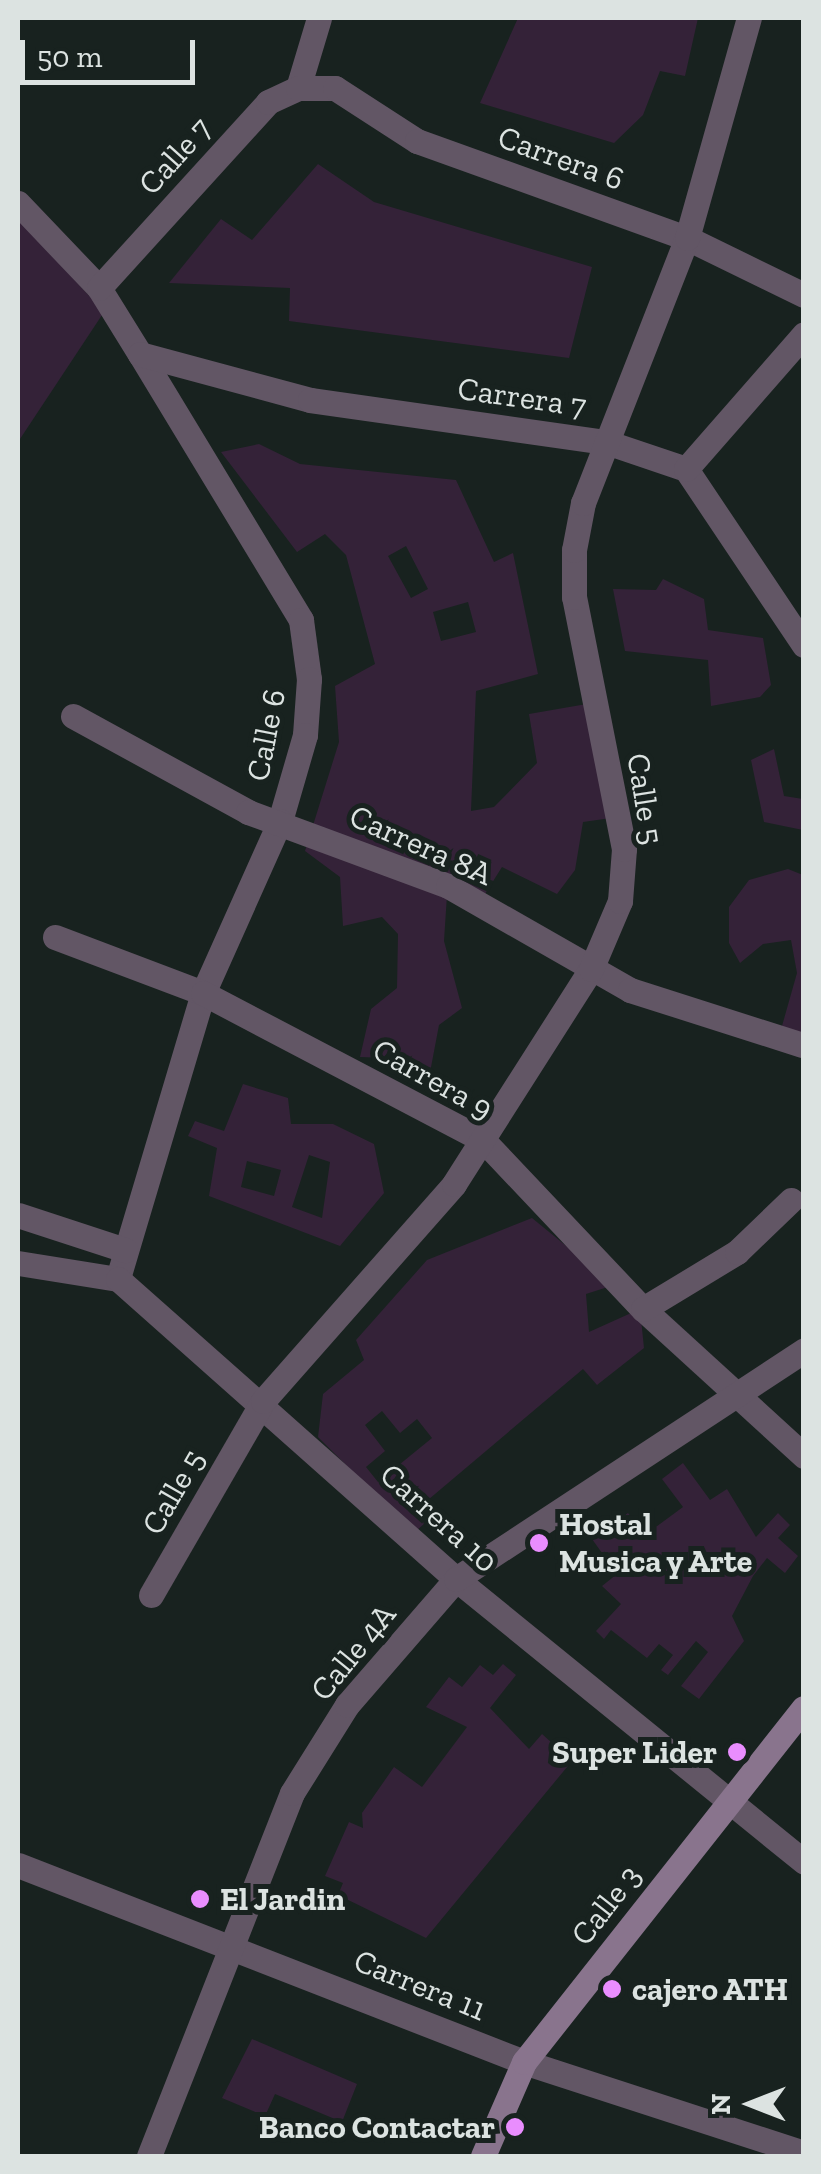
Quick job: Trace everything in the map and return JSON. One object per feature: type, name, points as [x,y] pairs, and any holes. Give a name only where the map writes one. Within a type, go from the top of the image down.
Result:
[{"type":"main road","name":"Calle 3","points":[[484,2156],[524,2062],[804,1708]]},
{"type":"street","points":[[298,88],[319,18]]},
{"type":"street","name":"Calle 5","points":[[151,1595],[263,1401],[482,1140],[591,969],[620,901],[624,849],[574,597],[583,503],[688,238],[749,18]]},
{"type":"street","name":"Carrera 6","points":[[298,88],[334,88],[417,141],[688,238],[804,295]]},
{"type":"street","name":"Calle 7","points":[[99,288],[268,102],[298,88]]},
{"type":"street","name":"Calle 6","points":[[18,203],[99,288],[301,620],[305,735],[280,821],[203,993],[118,1279]]},
{"type":"street","points":[[804,334],[686,470],[804,645]]},
{"type":"street","name":"Carrera 7","points":[[140,354],[310,400],[606,442],[686,470]]},
{"type":"street","name":"Carrera 8A","points":[[74,716],[280,821],[448,886],[591,969],[708,1020],[802,1045]]},
{"type":"street","name":"Carrera 9","points":[[54,936],[203,993],[482,1140],[643,1309],[804,1456]]},
{"type":"street","points":[[643,1309],[737,1252],[791,1200]]},
{"type":"street","points":[[18,1215],[126,1250]]},
{"type":"street","points":[[18,1263],[118,1279]]},
{"type":"street","name":"Carrera 10","points":[[118,1279],[263,1401],[456,1579],[804,1862]]},
{"type":"street","name":"Calle 4A","points":[[150,2156],[292,1793],[347,1705],[456,1579],[732,1393],[804,1350]]},
{"type":"street","name":"Carrera 11","points":[[18,1865],[524,2062],[804,2153]]},
{"type":"shaded area","points":[[518,18],[698,18],[685,76],[660,71],[643,115],[614,143],[480,103]]},
{"type":"shaded area","points":[[318,164],[374,202],[592,267],[569,358],[289,321],[290,288],[169,283],[221,219],[252,240]]},
{"type":"shaded area","points":[[18,218],[104,312],[18,442]]},
{"type":"shaded area","points":[[259,444],[300,464],[456,480],[494,562],[513,553],[538,674],[476,691],[471,811],[494,807],[537,763],[529,714],[604,701],[625,816],[583,822],[575,870],[557,894],[502,867],[485,894],[447,895],[444,941],[462,1008],[439,1025],[428,1083],[417,1085],[413,1059],[360,1057],[371,1009],[397,988],[398,934],[382,917],[343,926],[340,877],[305,851],[339,742],[335,686],[375,664],[346,555],[325,534],[297,552],[221,452]],"holes":[[[406,546],[428,589],[411,598],[388,556]],[[468,602],[476,632],[441,641],[433,612]]]},
{"type":"shaded area","points":[[663,579],[704,599],[708,630],[763,638],[771,685],[760,697],[711,706],[708,660],[625,651],[613,589],[656,590]]},
{"type":"shaded area","points":[[774,749],[784,796],[803,799],[803,830],[764,822],[751,760]]},
{"type":"shaded area","points":[[788,869],[803,875],[803,1041],[782,1026],[797,973],[791,940],[763,944],[740,963],[729,943],[729,907],[749,880]]},
{"type":"shaded area","points":[[243,1084],[288,1098],[291,1124],[333,1124],[374,1144],[384,1193],[340,1246],[209,1196],[217,1148],[188,1136],[195,1121],[224,1131]],"holes":[[[309,1155],[330,1162],[322,1218],[292,1207]],[[247,1161],[281,1170],[274,1196],[241,1187]]]},
{"type":"shaded area","points":[[532,1218],[614,1285],[586,1294],[589,1332],[640,1309],[644,1348],[597,1385],[583,1369],[422,1505],[425,1523],[414,1533],[318,1437],[323,1394],[364,1360],[356,1340],[427,1260]],"holes":[[[382,1411],[400,1433],[417,1419],[432,1438],[378,1482],[366,1467],[385,1451],[365,1425]]]},
{"type":"shaded area","points":[[683,1463],[710,1500],[727,1489],[756,1537],[778,1513],[790,1525],[778,1538],[798,1556],[785,1573],[767,1558],[753,1576],[732,1616],[744,1641],[699,1699],[681,1686],[708,1652],[696,1641],[668,1675],[661,1670],[673,1655],[659,1644],[647,1658],[611,1630],[604,1639],[596,1631],[621,1604],[602,1586],[617,1574],[592,1539],[628,1513],[645,1535],[683,1507],[662,1479]]},
{"type":"shaded area","points":[[503,1664],[516,1675],[490,1708],[529,1749],[542,1734],[572,1761],[426,1938],[338,1895],[343,1883],[325,1876],[349,1822],[363,1828],[362,1813],[394,1767],[422,1787],[467,1727],[426,1707],[449,1677],[462,1687],[480,1665],[493,1675]]},
{"type":"shaded area","points":[[252,2039],[357,2084],[342,2122],[275,2094],[265,2116],[222,2098]]},
{"type":"place","name":"Hostal Musica y Arte","points":[[539,1543]]},
{"type":"place","name":"Super Lider","points":[[737,1752]]},
{"type":"place","name":"El Jardin","points":[[200,1899]]},
{"type":"place","name":"cajero ATH","points":[[612,1989]]},
{"type":"place","name":"Banco Contactar","points":[[515,2127]]}]
